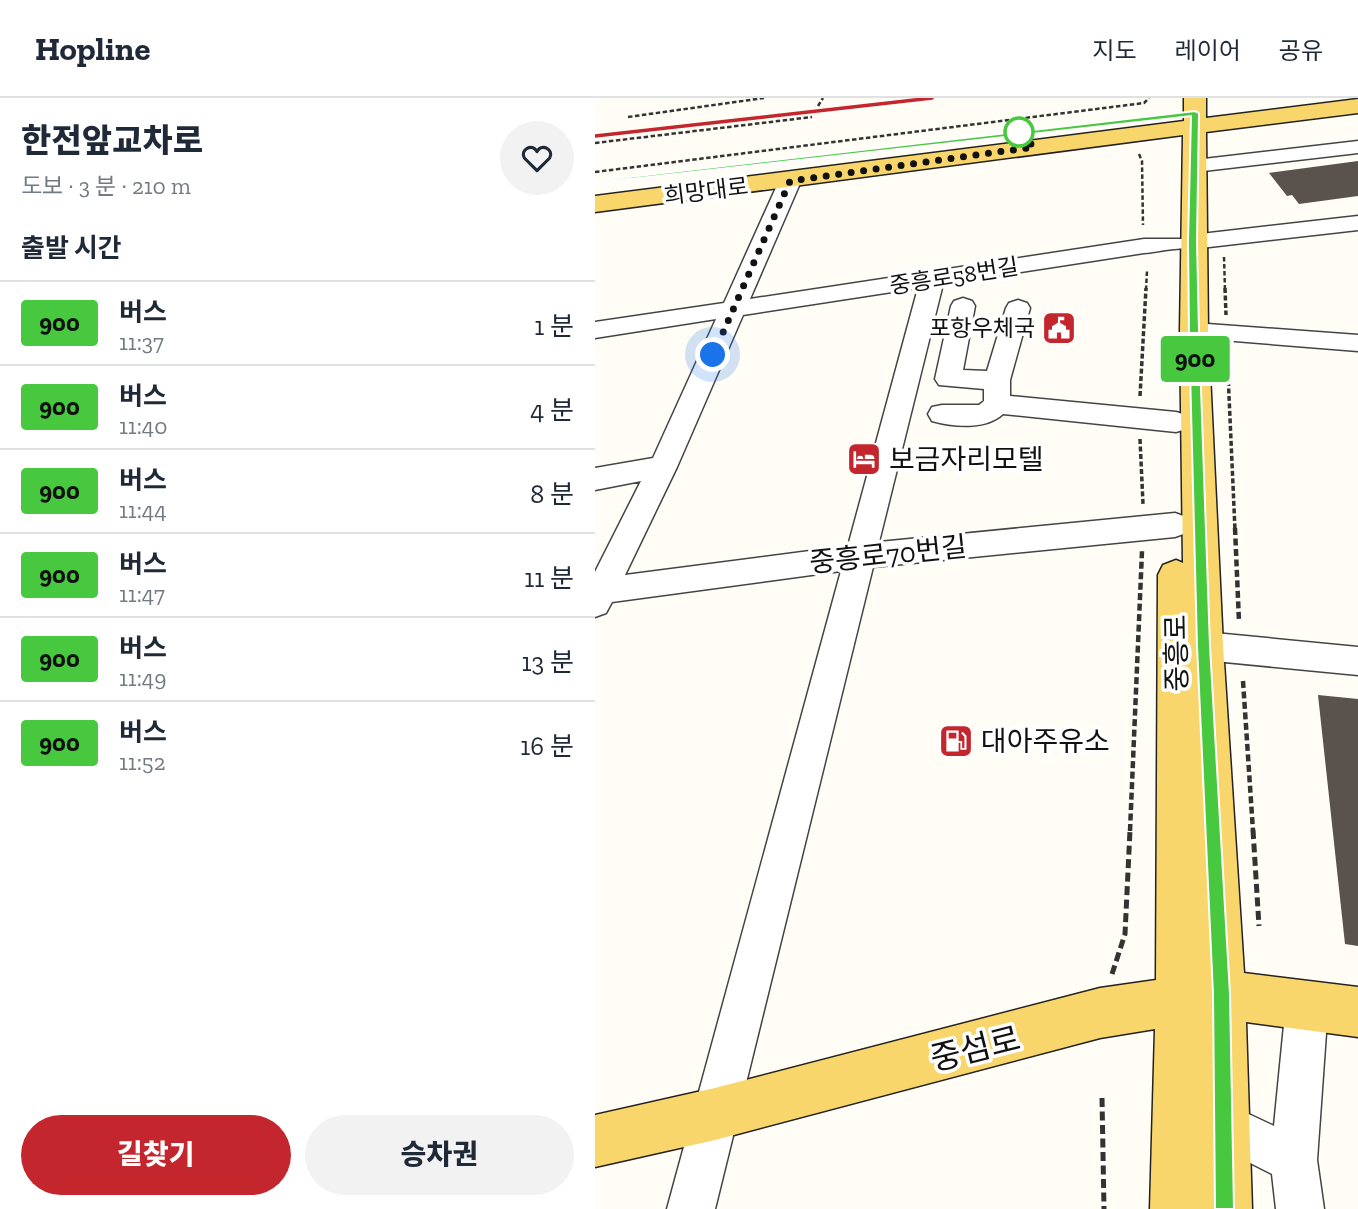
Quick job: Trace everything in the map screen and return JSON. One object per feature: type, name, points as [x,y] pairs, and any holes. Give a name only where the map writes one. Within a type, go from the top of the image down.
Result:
[{"type":"main road","name":"희망대로","points":[[661,173],[1342,98]]},
{"type":"main road","name":"희망대로","points":[[595,204],[790,181],[1183,114],[1358,106]]},
{"type":"main road","name":"중흥로","points":[[1183,114],[1195,166],[1197,247],[1176,422],[1159,526],[1201,996],[1223,1125],[1224,1209]]},
{"type":"main road","name":"중흥로","points":[[1177,1209],[1201,996],[1210,332],[1197,247],[1183,114]]},
{"type":"main road","name":"중섬로","points":[[595,1141],[715,1115],[1100,1013],[1201,996],[1358,1012]]},
{"type":"street","points":[[1195,166],[1358,147]]},
{"type":"street","points":[[598,597],[663,467],[790,181]]},
{"type":"street","name":"중흥로58번길","points":[[595,330],[1144,246],[1197,247],[1358,223]]},
{"type":"street","points":[[691,1209],[932,279]]},
{"type":"street","points":[[963,306],[948,379],[997,392],[1139,418],[1176,422]]},
{"type":"street","points":[[942,414],[985,415],[997,392],[1018,308]]},
{"type":"street","points":[[1210,332],[1358,343]]},
{"type":"street","points":[[595,479],[663,467]]},
{"type":"street","name":"중흥로70번길","points":[[598,597],[862,556],[1159,526]]},
{"type":"street","points":[[1204,646],[1358,661]]},
{"type":"street","points":[[1300,1209],[1294,1160],[1307,1005]]},
{"type":"street","points":[[1223,1125],[1294,1160]]},
{"type":"path","points":[[628,117],[764,98]]},
{"type":"path","points":[[818,106],[823,98]]},
{"type":"path","points":[[595,172],[1144,103],[1149,98]]},
{"type":"path","points":[[595,143],[812,117]]},
{"type":"path","points":[[1142,161],[1143,226]]},
{"type":"path","points":[[1197,247],[1210,332],[1240,624]]},
{"type":"path","points":[[1111,980],[1125,934],[1159,526],[1139,418],[1147,271]]},
{"type":"path","points":[[1243,681],[1259,926]]},
{"type":"path","points":[[1102,1098],[1104,1209]]},
{"type":"building","points":[[1358,161],[1358,196],[1299,204],[1292,195],[1287,196],[1269,173]]},
{"type":"building","points":[[1318,695],[1358,699],[1358,946],[1345,944]]},
{"type":"railway","points":[[595,136],[932,98]]},
{"type":"bus line","name":"900","points":[[595,181],[1195,113],[1192,242],[1194,331],[1204,646],[1221,994],[1224,1209]]},
{"type":"place","name":"포항우체국","points":[[1059,328]]},
{"type":"place","name":"보금자리모텔","points":[[864,459]]},
{"type":"place","name":"대아주유소","points":[[956,741]]},
{"type":"route","points":[[713,355],[790,181],[1034,147],[1019,132]]}]
